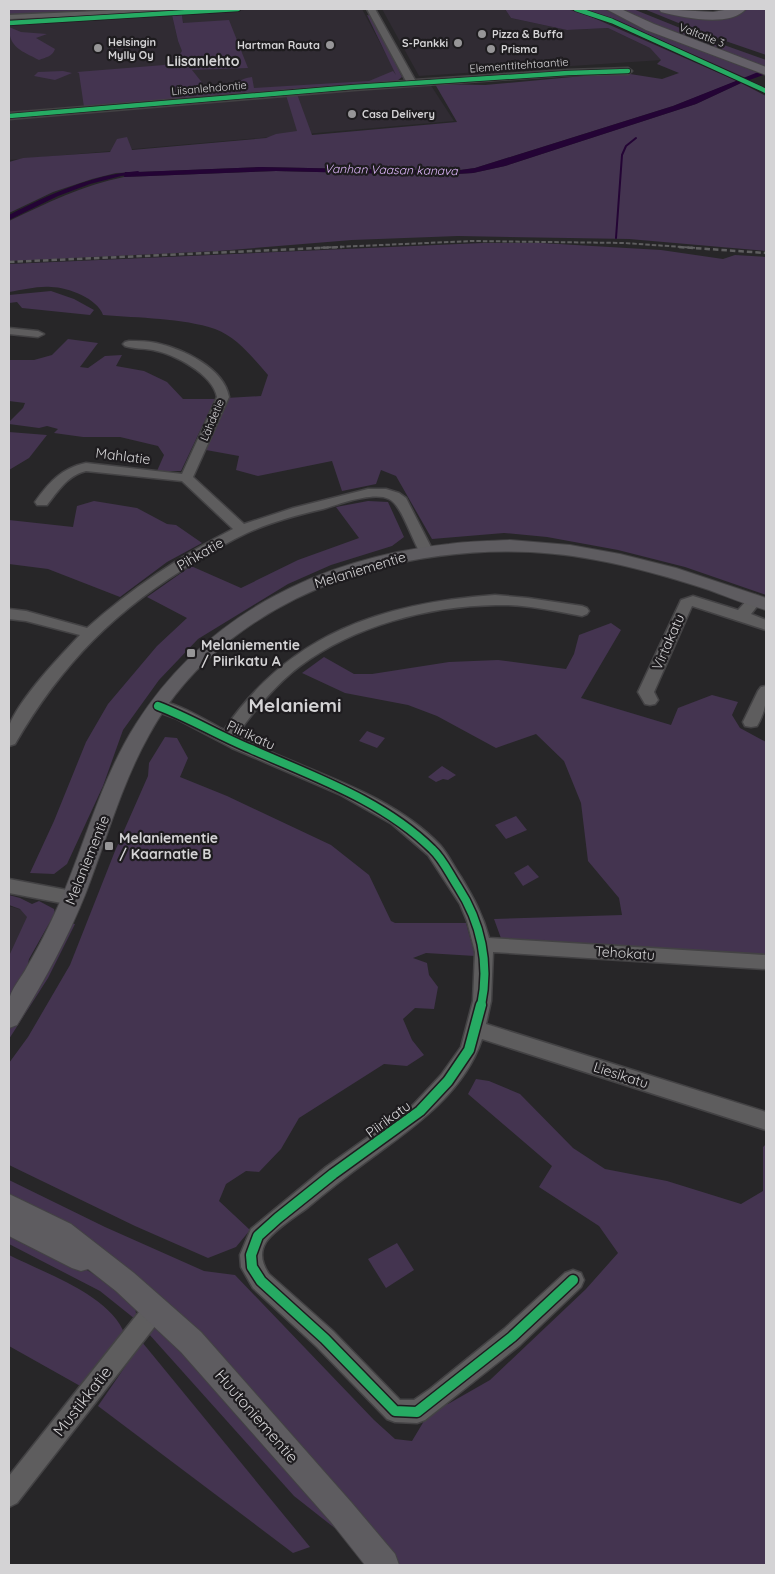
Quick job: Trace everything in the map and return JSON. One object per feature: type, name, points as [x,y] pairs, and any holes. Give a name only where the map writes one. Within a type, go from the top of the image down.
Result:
[{"type":"highway","points":[[612,9],[650,27],[742,62],[764,68]]},
{"type":"highway","name":"Valtatie 3","points":[[638,9],[725,44],[764,68]]},
{"type":"highway","points":[[665,9],[686,14],[712,16],[740,9]]},
{"type":"main road","name":"Melaniementie","points":[[9,1018],[28,987],[72,898],[122,773],[143,728],[158,706],[201,656],[227,634],[270,605],[310,585],[342,572],[378,561],[426,552],[475,546],[572,550],[636,562],[761,602]]},
{"type":"main road","name":"Huutoniementie","points":[[9,1206],[62,1233],[119,1278],[191,1342],[341,1512],[384,1565]]},
{"type":"main road","name":"Huutoniementie","points":[[9,1223],[119,1278]]},
{"type":"street","points":[[9,17],[109,11],[194,9]]},
{"type":"street","points":[[371,9],[410,82]]},
{"type":"street","name":"Elementtitehtaantie","points":[[410,82],[498,78],[598,70],[628,71]]},
{"type":"street","name":"Liisanlehdontie","points":[[9,116],[410,82]]},
{"type":"street","points":[[9,330],[38,334]]},
{"type":"street","name":"Lähdetie","points":[[129,344],[156,347],[169,351],[212,375],[223,391],[223,398],[186,478]]},
{"type":"street","name":"Mahlatie","points":[[42,502],[67,472],[80,468],[186,478]]},
{"type":"street","points":[[186,478],[242,530]]},
{"type":"street","name":"Pihkatie","points":[[9,740],[16,713],[89,633],[131,598],[168,572],[242,530],[295,512],[346,499],[385,492],[400,501],[426,552]]},
{"type":"street","points":[[227,738],[267,688],[295,663],[327,643],[366,625],[413,610],[456,603],[489,601],[524,602],[582,611]]},
{"type":"street","name":"Virtakatu","points":[[650,700],[646,692],[686,603],[692,601],[741,616]]},
{"type":"street","points":[[741,616],[761,602]]},
{"type":"street","points":[[9,614],[26,616],[89,633]]},
{"type":"street","points":[[741,616],[766,625]]},
{"type":"street","points":[[750,722],[766,691]]},
{"type":"street","name":"Piirikatu","points":[[158,706],[180,714],[227,738],[358,796],[398,820],[434,850],[447,868],[467,901],[483,946],[483,985],[476,1029],[468,1050],[448,1081],[420,1111],[333,1174],[258,1236],[251,1255],[252,1267],[261,1281],[325,1339],[395,1412],[417,1412],[512,1337],[573,1280]]},
{"type":"street","points":[[9,886],[72,898]]},
{"type":"street","name":"Tehokatu","points":[[483,946],[506,945],[766,962]]},
{"type":"street","name":"Liesikatu","points":[[476,1029],[766,1121]]},
{"type":"street","name":"Mustikkatie","points":[[9,1495],[155,1309]]},
{"type":"shaded area","points":[[9,9],[104,9],[9,15]]},
{"type":"shaded area","points":[[230,9],[9,23],[9,19],[24,20]]},
{"type":"shaded area","points":[[257,9],[362,9],[396,73],[396,78],[382,82],[257,91],[258,97],[430,84],[454,121],[9,160],[9,24],[172,15],[178,41],[191,70],[182,15]]},
{"type":"shaded area","points":[[382,9],[505,9],[511,18],[567,30],[608,28],[650,48],[662,60],[419,76]]},
{"type":"shaded area","points":[[505,9],[567,9],[587,15],[737,81],[673,106],[475,168],[453,171],[260,167],[116,173],[53,192],[9,213],[9,162],[23,158],[110,152],[117,139],[127,137],[132,150],[266,138],[276,134],[297,131],[286,95],[297,94],[312,135],[457,122],[435,84],[485,85],[583,76],[630,74],[662,79],[679,73],[657,64],[661,60],[650,48],[608,28],[567,30],[511,18]]},
{"type":"shaded area","points":[[582,9],[604,9],[645,29],[759,73],[746,78],[618,21]]},
{"type":"shaded area","points":[[617,9],[633,9],[766,60],[766,68],[717,51]]},
{"type":"shaded area","points":[[644,9],[663,9],[693,16],[740,12],[743,9],[766,9],[766,55],[708,35]]},
{"type":"shaded area","points":[[172,15],[182,15],[183,23],[229,20],[248,68],[192,70],[204,85],[226,86],[252,77],[254,88],[369,81],[393,71],[396,75],[367,15],[372,16],[402,77],[397,81],[84,107],[79,73],[77,72],[164,65],[176,60],[182,51]]},
{"type":"shaded area","points":[[9,27],[21,32],[47,34],[36,38],[55,49],[54,52],[39,60],[27,54],[11,40]]},
{"type":"shaded area","points":[[63,71],[72,73],[55,80],[34,76],[38,72]]},
{"type":"shaded area","points":[[741,83],[766,96],[766,251],[629,239],[458,236],[352,240],[218,251],[9,261],[9,221],[65,195],[109,180],[124,177],[276,171],[440,175],[473,173],[505,166],[696,104]]},
{"type":"shaded area","points":[[482,243],[541,243],[661,250],[723,259],[735,255],[766,257],[766,595],[685,567],[618,550],[547,537],[504,533],[432,539],[396,476],[381,470],[376,484],[342,491],[332,461],[258,476],[236,470],[239,456],[206,450],[226,398],[261,396],[268,375],[230,337],[202,325],[160,319],[103,315],[100,309],[89,299],[66,289],[40,287],[9,292],[9,264]]},
{"type":"shaded area","points":[[51,291],[74,299],[94,310],[90,315],[22,308],[17,302],[9,303],[9,295]]},
{"type":"shaded area","points":[[68,339],[98,343],[80,367],[88,368],[105,356],[122,355],[116,366],[144,371],[167,382],[183,399],[215,399],[181,471],[157,471],[164,455],[158,446],[120,437],[83,437],[54,433],[58,429],[47,426],[39,428],[9,424],[25,403],[9,401],[9,360],[34,360],[52,355]]},
{"type":"shaded area","points":[[9,432],[47,435],[29,458],[9,470]]},
{"type":"shaded area","points":[[94,501],[137,508],[167,524],[176,525],[202,543],[167,562],[120,597],[48,569],[9,564],[9,520],[73,527],[77,506]]},
{"type":"shaded area","points":[[368,501],[388,502],[404,537],[392,546],[331,565],[288,584],[198,639],[159,680],[123,730],[103,786],[67,864],[54,874],[30,873],[54,821],[86,742],[108,704],[157,646],[187,618],[147,597],[191,566],[241,588],[298,560],[359,538],[336,507]]},
{"type":"shaded area","points":[[611,623],[621,630],[581,698],[671,725],[678,708],[712,695],[738,702],[732,715],[740,728],[766,742],[766,955],[502,941],[494,919],[622,915],[619,898],[588,861],[581,803],[564,761],[536,734],[496,748],[437,716],[408,705],[345,693],[302,673],[324,657],[354,674],[372,674],[449,662],[498,660],[566,669],[574,654],[579,635]]},
{"type":"shaded area","points":[[367,731],[385,738],[377,748],[359,741]]},
{"type":"shaded area","points":[[165,737],[177,738],[188,758],[180,777],[227,796],[331,845],[369,875],[391,921],[395,923],[466,923],[475,956],[426,953],[413,958],[427,963],[429,975],[438,987],[434,1009],[415,1008],[403,1019],[412,1040],[424,1055],[407,1066],[384,1064],[299,1118],[281,1149],[259,1172],[246,1171],[226,1184],[219,1201],[250,1230],[236,1247],[208,1258],[135,1226],[9,1165],[9,1063],[28,1037],[70,965],[115,851],[148,776],[149,763]]},
{"type":"shaded area","points":[[442,766],[456,775],[448,780],[443,779],[436,782],[428,777]]},
{"type":"shaded area","points":[[516,816],[527,830],[506,839],[495,825]]},
{"type":"shaded area","points":[[528,865],[539,877],[523,886],[514,873]]},
{"type":"shaded area","points":[[9,895],[32,904],[39,901],[54,909],[55,913],[29,959],[25,979],[9,1004],[9,956],[27,917],[20,909],[9,905]]},
{"type":"shaded area","points":[[9,906],[25,911],[39,927],[9,985]]},
{"type":"shaded area","points":[[68,923],[75,924],[48,978],[9,1039],[9,1030],[42,977]]},
{"type":"shaded area","points":[[476,1079],[489,1081],[520,1094],[573,1148],[605,1169],[667,1181],[741,1204],[763,1191],[763,1147],[766,1144],[766,1565],[397,1565],[368,1528],[76,1233],[9,1198],[9,1180],[105,1227],[204,1271],[235,1275],[374,1420],[395,1439],[412,1441],[427,1416],[439,1405],[448,1404],[490,1380],[586,1289],[618,1253],[599,1226],[539,1187],[552,1166],[468,1094]]},
{"type":"shaded area","points":[[9,1230],[73,1262],[119,1291],[134,1302],[135,1319],[100,1291],[9,1244]]},
{"type":"shaded area","points":[[397,1243],[414,1270],[386,1288],[368,1259]]},
{"type":"shaded area","points":[[9,1255],[75,1287],[91,1297],[106,1308],[117,1321],[125,1335],[94,1367],[82,1387],[9,1346]]},
{"type":"shaded area","points":[[154,1328],[165,1331],[341,1533],[294,1496],[148,1333]]},
{"type":"shaded area","points":[[142,1342],[310,1547],[293,1553],[98,1406]]},
{"type":"water","points":[[766,69],[766,74],[741,83],[696,104],[505,166],[473,173],[440,175],[276,171],[124,177],[125,172],[260,167],[453,171],[475,168],[673,106]]},
{"type":"waterway","points":[[616,238],[622,155],[626,146],[636,138]]},
{"type":"waterway","name":"Vanhan Vaasan kanava","points":[[9,218],[55,195],[87,182],[121,174],[138,173]]},
{"type":"railway","points":[[314,248],[472,241],[624,243],[697,248]]},
{"type":"railway","points":[[9,262],[342,247]]},
{"type":"railway","points":[[679,247],[766,253]]},
{"type":"cycle path","points":[[9,23],[238,9]]},
{"type":"cycle path","points":[[576,9],[612,21],[766,91]]},
{"type":"cycle path","points":[[9,116],[354,87],[568,73],[628,71]]},
{"type":"cycle path","points":[[158,706],[180,714],[238,744],[345,790],[398,820],[434,850],[467,901],[476,921],[484,952],[482,1001],[476,1029],[469,1050],[448,1081],[420,1111],[333,1174],[258,1236],[251,1255],[252,1267],[261,1281],[325,1339],[395,1411],[417,1412],[512,1337],[573,1280]]},
{"type":"place","name":"Pizza & Buffa","points":[[482,34]]},
{"type":"place","name":"S-Pankki","points":[[458,43]]},
{"type":"place","name":"Hartman Rauta","points":[[330,45]]},
{"type":"place","name":"Helsingin Mylly Oy","points":[[98,48]]},
{"type":"place","name":"Prisma","points":[[491,49]]},
{"type":"place","name":"Casa Delivery","points":[[352,114]]},
{"type":"place","name":"Melaniementie / Piirikatu A","points":[[191,653]]},
{"type":"place","name":"Melaniementie / Kaarnatie B","points":[[109,846]]},
{"type":"district","name":"Liisanlehto","points":[[203,61]]},
{"type":"district","name":"Melaniemi","points":[[295,705]]}]
